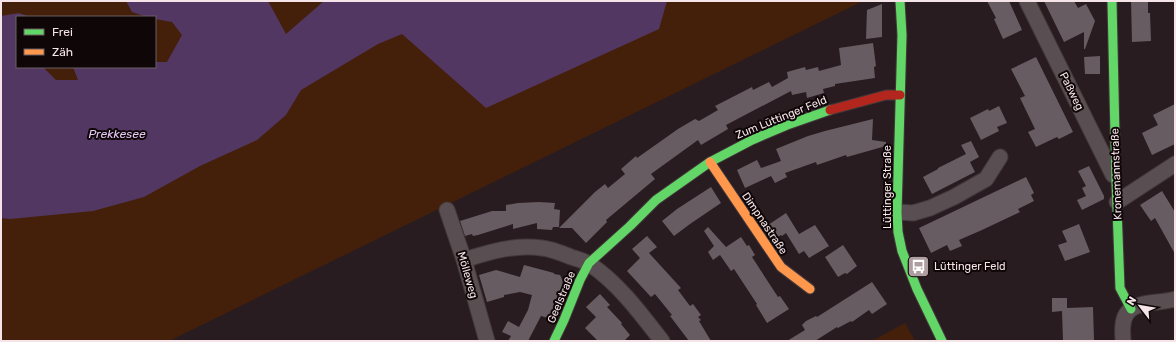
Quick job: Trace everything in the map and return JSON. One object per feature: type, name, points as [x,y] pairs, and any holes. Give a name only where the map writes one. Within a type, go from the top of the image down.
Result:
[{"type":"street","name":"Lüttinger Straße","points":[[900,1],[902,35],[897,212],[898,232],[902,251],[917,289],[942,341]]},
{"type":"street","name":"Paßweg","points":[[1027,1],[1116,181]]},
{"type":"street","name":"Kronemannstraße","points":[[1112,1],[1120,288],[1131,309]]},
{"type":"street","name":"Zum Lüttinger Feld","points":[[589,263],[656,200],[710,162],[752,140],[787,125],[829,110],[886,95],[900,95]]},
{"type":"street","points":[[897,212],[913,213],[930,208],[986,179],[1000,157]]},
{"type":"street","name":"Dimpnastraße","points":[[710,162],[781,267],[810,289]]},
{"type":"street","points":[[1117,202],[1175,164]]},
{"type":"street","name":"Mölleweg","points":[[447,210],[464,260],[487,341]]},
{"type":"street","points":[[464,260],[490,251],[524,247],[542,248],[556,251],[589,263],[602,273],[619,290],[662,341]]},
{"type":"street","name":"Geelstraße","points":[[554,341],[580,280],[589,263]]},
{"type":"street","points":[[1123,341],[1123,324],[1125,316],[1131,309],[1138,305],[1175,299]]},
{"type":"shaded area","points":[[1,1],[863,1],[169,341],[1,341]]},
{"type":"shaded area","points":[[905,323],[915,341],[872,341]]},
{"type":"water","name":"Prekkesee","points":[[126,1],[268,1],[286,34],[324,1],[667,1],[659,29],[486,108],[402,34],[378,44],[301,90],[286,115],[257,140],[200,166],[144,197],[93,211],[10,219],[1,218],[1,16],[19,13],[27,16],[16,16],[16,68],[44,68],[56,80],[78,80],[73,68],[156,68],[156,62],[167,62],[182,35],[172,22],[156,19],[156,16],[144,16],[132,12]]},
{"type":"building","points":[[987,1],[1009,1],[1022,30],[1003,39],[994,19],[996,18]]},
{"type":"building","points":[[1044,1],[1074,1],[1078,8],[1086,4],[1095,21],[1085,49],[1084,32],[1064,42]]},
{"type":"building","points":[[1131,1],[1148,1],[1151,41],[1132,42]]},
{"type":"building","points":[[882,4],[882,37],[866,39],[867,10]]},
{"type":"building","points":[[873,43],[876,66],[874,67],[875,78],[835,84],[835,86],[823,89],[824,93],[807,98],[806,92],[792,95],[791,91],[726,125],[728,129],[701,145],[698,140],[651,174],[655,179],[606,220],[607,222],[586,243],[572,228],[559,228],[595,192],[605,184],[608,188],[625,174],[621,169],[636,156],[637,158],[695,119],[699,121],[718,110],[715,106],[752,87],[753,90],[769,82],[772,87],[788,78],[787,72],[805,67],[806,70],[818,67],[819,71],[841,65],[839,48]]},
{"type":"building","points":[[1100,56],[1100,74],[1085,74],[1084,57]]},
{"type":"building","points":[[1036,57],[1073,132],[1059,139],[1057,137],[1036,147],[1028,132],[1035,129],[1020,98],[1025,96],[1011,69]]},
{"type":"building","points":[[1175,104],[1175,144],[1152,155],[1142,133],[1158,125],[1153,115]]},
{"type":"building","points":[[999,106],[1007,123],[997,127],[999,131],[981,140],[970,118],[988,109],[989,111]]},
{"type":"building","points":[[873,119],[872,140],[886,142],[886,146],[847,157],[846,155],[817,165],[816,162],[785,173],[787,177],[775,183],[771,176],[745,188],[737,170],[757,160],[761,168],[781,161],[776,149],[808,136]]},
{"type":"building","points":[[971,141],[979,157],[970,162],[975,172],[932,194],[923,177],[966,154],[961,145]]},
{"type":"building","points":[[1089,166],[1104,196],[1104,199],[1082,210],[1077,200],[1086,196],[1082,188],[1086,186],[1078,171]]},
{"type":"building","points":[[1026,177],[1034,193],[1031,195],[1034,201],[1018,209],[1020,212],[959,240],[962,246],[950,251],[947,245],[931,253],[919,228]]},
{"type":"building","points":[[711,187],[721,203],[674,236],[662,221],[677,209]]},
{"type":"building","points":[[1162,191],[1175,212],[1175,254],[1155,218],[1151,221],[1140,205]]},
{"type":"building","points":[[539,202],[555,203],[554,209],[560,210],[559,227],[553,227],[552,230],[537,229],[537,223],[513,229],[513,224],[478,235],[473,236],[472,234],[465,236],[460,221],[492,211],[506,211],[506,205]]},
{"type":"building","points":[[786,213],[799,234],[815,225],[829,246],[809,258],[804,251],[799,254],[786,233],[776,238],[768,225]]},
{"type":"building","points":[[1079,224],[1090,252],[1065,261],[1058,245],[1067,242],[1062,231]]},
{"type":"building","points":[[708,227],[726,247],[741,237],[747,246],[749,245],[755,255],[752,257],[778,297],[780,296],[789,309],[767,323],[756,305],[757,304],[734,269],[731,271],[720,255],[713,260],[708,252],[714,246],[704,231]]},
{"type":"building","points":[[647,236],[657,247],[649,253],[681,288],[678,290],[690,306],[693,304],[701,315],[698,317],[701,320],[699,321],[711,341],[689,341],[670,316],[672,315],[655,294],[651,297],[627,271],[640,258],[632,249]]},
{"type":"building","points":[[843,245],[857,266],[847,274],[845,273],[838,277],[825,257]]},
{"type":"building","points":[[524,265],[560,275],[563,281],[557,305],[554,307],[551,319],[541,316],[528,341],[508,341],[511,336],[502,332],[508,321],[519,327],[528,310],[532,295],[520,292],[504,295],[504,297],[487,302],[479,275],[496,270],[520,277]]},
{"type":"building","points":[[872,282],[887,304],[872,314],[869,310],[852,322],[851,321],[838,328],[837,327],[815,341],[787,341],[805,330],[802,325],[806,321],[816,316],[817,317]]},
{"type":"building","points":[[600,294],[610,305],[607,307],[622,323],[621,324],[630,335],[624,341],[598,341],[585,328],[596,317],[586,307]]},
{"type":"building","points":[[1052,298],[1067,298],[1067,308],[1093,307],[1094,341],[1063,341],[1062,311],[1052,312]]},
{"type":"traffic: fast","points":[[900,1],[902,35],[897,212],[898,232],[902,251],[917,289],[942,341]]},
{"type":"traffic: fast","points":[[1112,1],[1120,288],[1131,309]]},
{"type":"traffic: fast","points":[[554,341],[580,280],[589,263],[656,200],[710,162],[752,140],[787,125],[830,110]]},
{"type":"traffic: slow","points":[[710,162],[781,267],[810,289]]},
{"type":"traffic: jam","points":[[830,110],[886,95],[900,95]]},
{"type":"place","name":"Lüttinger Feld","points":[[918,266]]}]
